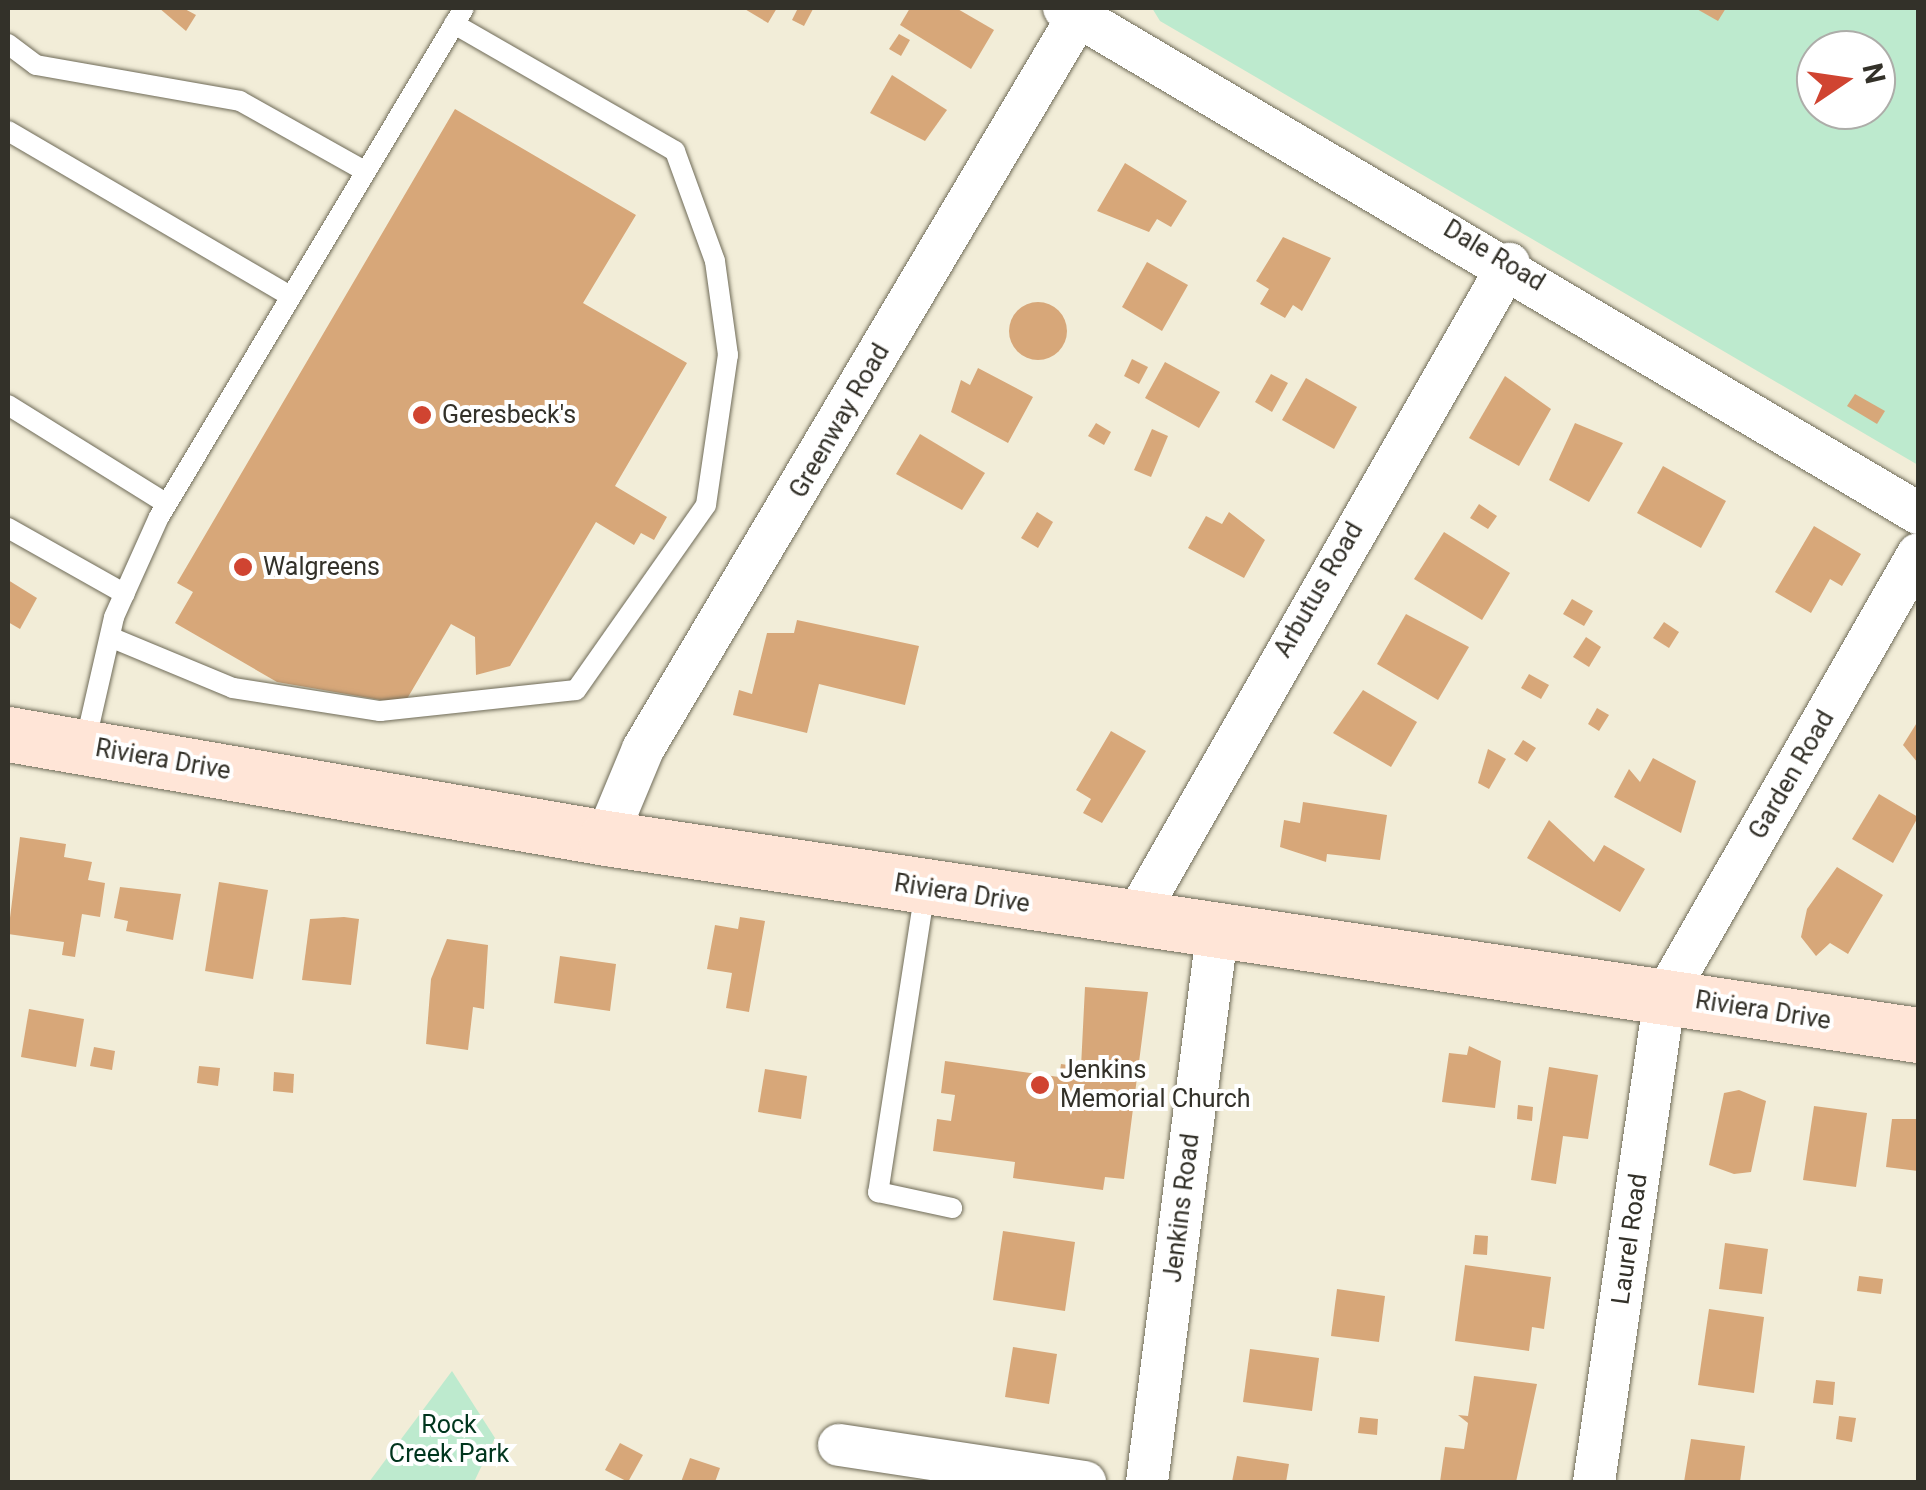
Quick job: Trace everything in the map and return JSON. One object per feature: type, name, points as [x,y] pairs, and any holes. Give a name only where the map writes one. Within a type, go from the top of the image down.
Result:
[{"type":"street","name":"Dale Road","points":[[1075,10],[1509,264],[1918,514]]},
{"type":"street","name":"Greenway Road","points":[[606,838],[643,750],[1075,10]]},
{"type":"street","name":"Arbutus Road","points":[[1134,920],[1509,264]]},
{"type":"street","name":"Garden Road","points":[[1665,996],[1918,554]]},
{"type":"street","name":"Riviera Drive","points":[[8,734],[606,838],[1218,934],[1918,1035]]},
{"type":"street","name":"Jenkins Road","points":[[1147,1482],[1218,934]]},
{"type":"street","name":"Laurel Road","points":[[1594,1482],[1665,996]]},
{"type":"street","points":[[839,1445],[1085,1482]]},
{"type":"lane","points":[[84,746],[110,636],[167,504],[363,170],[459,16],[675,151],[715,261],[728,355],[706,505],[576,690],[380,712],[233,688],[110,636]]},
{"type":"lane","points":[[8,44],[36,65],[240,101],[363,170]]},
{"type":"lane","points":[[8,131],[289,295]]},
{"type":"lane","points":[[8,405],[167,504]]},
{"type":"lane","points":[[8,528],[125,594]]},
{"type":"lane","points":[[926,888],[878,1192],[952,1208]]},
{"type":"green space","points":[[1152,8],[1918,8],[1918,465],[1160,21]]},
{"type":"green space","name":"Rock Creek Park","points":[[452,1371],[495,1438],[474,1482],[369,1482]]},
{"type":"building","points":[[159,8],[183,8],[196,15],[186,31]]},
{"type":"building","points":[[743,8],[777,8],[768,23]]},
{"type":"building","points":[[798,8],[813,9],[804,26],[792,20]]},
{"type":"building","points":[[910,8],[956,8],[994,30],[971,69],[900,25]]},
{"type":"building","points":[[1695,8],[1726,8],[1718,21]]},
{"type":"building","points":[[899,34],[910,40],[901,56],[889,49]]},
{"type":"building","points":[[892,75],[947,110],[925,141],[870,113]]},
{"type":"building","points":[[455,109],[636,215],[583,303],[687,363],[615,486],[667,517],[654,540],[641,533],[634,545],[596,522],[510,666],[476,675],[475,637],[451,624],[404,704],[277,682],[175,623],[193,592],[177,583]]},
{"type":"building","points":[[1125,163],[1187,201],[1171,227],[1157,219],[1149,232],[1097,211]]},
{"type":"building","points":[[1283,237],[1331,258],[1302,311],[1293,305],[1285,318],[1260,304],[1269,289],[1256,281]]},
{"type":"building","points":[[1147,262],[1188,285],[1162,331],[1122,307]]},
{"type":"building","points":[[1038,302],[1059,310],[1067,331],[1059,352],[1038,360],[1017,352],[1009,331],[1017,310]]},
{"type":"building","points":[[1132,359],[1148,367],[1139,384],[1124,376]]},
{"type":"building","points":[[1165,362],[1220,392],[1199,428],[1145,398]]},
{"type":"building","points":[[978,368],[1033,397],[1008,443],[951,412],[961,380],[970,385]]},
{"type":"building","points":[[1271,374],[1288,383],[1272,412],[1255,402]]},
{"type":"building","points":[[1505,376],[1551,409],[1519,466],[1469,438]]},
{"type":"building","points":[[1306,378],[1357,407],[1334,449],[1282,420]]},
{"type":"building","points":[[1855,394],[1885,411],[1877,424],[1847,406]]},
{"type":"building","points":[[1096,423],[1111,432],[1104,445],[1088,436]]},
{"type":"building","points":[[1575,423],[1623,443],[1589,502],[1549,480]]},
{"type":"building","points":[[1152,429],[1168,436],[1151,477],[1134,470]]},
{"type":"building","points":[[920,434],[985,473],[962,510],[896,474]]},
{"type":"building","points":[[1663,466],[1726,501],[1701,548],[1637,513]]},
{"type":"building","points":[[1479,504],[1497,516],[1488,529],[1470,518]]},
{"type":"building","points":[[1037,512],[1053,522],[1038,548],[1021,538]]},
{"type":"building","points":[[1229,512],[1265,540],[1244,578],[1188,548],[1206,516],[1222,524]]},
{"type":"building","points":[[1814,526],[1861,554],[1842,586],[1830,579],[1811,613],[1775,592]]},
{"type":"building","points":[[1444,532],[1510,573],[1482,620],[1414,579]]},
{"type":"building","points":[[8,580],[37,598],[20,629],[8,622]]},
{"type":"building","points":[[1572,599],[1593,611],[1584,626],[1563,614]]},
{"type":"building","points":[[1406,614],[1469,647],[1438,700],[1377,664]]},
{"type":"building","points":[[797,620],[919,646],[905,705],[819,684],[807,733],[733,715],[739,690],[752,694],[767,633],[794,633]]},
{"type":"building","points":[[1664,622],[1679,632],[1669,648],[1653,638]]},
{"type":"building","points":[[1586,637],[1601,647],[1589,667],[1573,657]]},
{"type":"building","points":[[1529,674],[1549,685],[1541,699],[1521,688]]},
{"type":"building","points":[[1363,690],[1417,722],[1391,767],[1333,733]]},
{"type":"building","points":[[1597,708],[1609,715],[1599,731],[1588,724]]},
{"type":"building","points":[[1918,721],[1918,763],[1903,745]]},
{"type":"building","points":[[1111,731],[1146,751],[1102,823],[1083,813],[1091,799],[1076,790]]},
{"type":"building","points":[[1523,740],[1536,748],[1527,762],[1514,754]]},
{"type":"building","points":[[1488,749],[1506,759],[1489,789],[1478,783]]},
{"type":"building","points":[[1653,758],[1696,781],[1681,833],[1614,797],[1629,769],[1640,782]]},
{"type":"building","points":[[1879,794],[1918,817],[1893,863],[1852,839]]},
{"type":"building","points":[[1303,802],[1387,815],[1380,860],[1327,854],[1326,862],[1280,847],[1284,820],[1300,823]]},
{"type":"building","points":[[1549,820],[1594,862],[1604,845],[1645,869],[1620,912],[1527,858]]},
{"type":"building","points":[[20,837],[66,844],[64,857],[92,862],[88,880],[105,883],[100,917],[82,914],[75,957],[62,955],[64,942],[8,934]]},
{"type":"building","points":[[1837,867],[1883,895],[1848,954],[1830,943],[1816,956],[1801,937],[1807,909]]},
{"type":"building","points":[[219,882],[268,890],[253,979],[205,971]]},
{"type":"building","points":[[120,887],[181,894],[173,940],[126,931],[128,921],[114,918]]},
{"type":"building","points":[[740,917],[765,921],[749,1012],[726,1008],[732,973],[707,969],[715,925],[738,929]]},
{"type":"building","points":[[310,919],[359,919],[351,985],[302,980]]},
{"type":"building","points":[[447,939],[488,945],[484,1009],[473,1007],[468,1050],[426,1044],[431,979]]},
{"type":"building","points":[[560,956],[616,964],[610,1011],[554,1003]]},
{"type":"building","name":"Jenkins Memorial Church","points":[[1085,987],[1148,992],[1124,1179],[1105,1177],[1103,1190],[1013,1178],[1015,1162],[933,1151],[937,1119],[951,1121],[955,1095],[941,1093],[945,1061],[1059,1077],[1061,1064],[1081,1067]]},
{"type":"building","points":[[29,1009],[84,1019],[76,1067],[21,1057]]},
{"type":"building","points":[[1469,1046],[1501,1061],[1495,1108],[1442,1102],[1449,1053],[1467,1055]]},
{"type":"building","points":[[94,1047],[115,1051],[112,1070],[90,1066]]},
{"type":"building","points":[[199,1066],[220,1068],[218,1086],[197,1083]]},
{"type":"building","points":[[1549,1067],[1598,1075],[1588,1139],[1563,1136],[1556,1184],[1531,1180]]},
{"type":"building","points":[[765,1069],[807,1076],[801,1119],[758,1112]]},
{"type":"building","points":[[274,1072],[294,1074],[293,1093],[273,1091]]},
{"type":"building","points":[[1739,1090],[1766,1101],[1751,1172],[1734,1174],[1709,1165],[1724,1093]]},
{"type":"building","points":[[1518,1105],[1533,1107],[1532,1121],[1517,1119]]},
{"type":"building","points":[[1814,1106],[1867,1113],[1856,1187],[1803,1180]]},
{"type":"building","points":[[1892,1119],[1918,1119],[1918,1171],[1886,1167]]},
{"type":"building","points":[[1003,1231],[1075,1242],[1065,1311],[993,1300]]},
{"type":"building","points":[[1475,1235],[1488,1236],[1487,1255],[1473,1254]]},
{"type":"building","points":[[1725,1243],[1768,1249],[1762,1294],[1719,1289]]},
{"type":"building","points":[[1465,1265],[1551,1277],[1544,1329],[1532,1327],[1529,1351],[1455,1341]]},
{"type":"building","points":[[1859,1276],[1883,1279],[1881,1294],[1857,1291]]},
{"type":"building","points":[[1337,1289],[1385,1296],[1379,1342],[1331,1336]]},
{"type":"building","points":[[1709,1309],[1764,1317],[1754,1393],[1698,1385]]},
{"type":"building","points":[[1013,1347],[1057,1354],[1049,1404],[1005,1397]]},
{"type":"building","points":[[1250,1349],[1319,1358],[1312,1411],[1243,1402]]},
{"type":"building","points":[[1474,1376],[1537,1384],[1516,1482],[1440,1482],[1445,1447],[1464,1449],[1468,1423],[1458,1415],[1468,1416]]},
{"type":"building","points":[[1816,1380],[1835,1382],[1833,1405],[1813,1403]]},
{"type":"building","points":[[1839,1416],[1856,1418],[1852,1442],[1836,1439]]},
{"type":"building","points":[[1360,1417],[1378,1419],[1377,1435],[1358,1433]]},
{"type":"building","points":[[1691,1439],[1745,1446],[1740,1482],[1684,1482]]},
{"type":"building","points":[[620,1443],[643,1455],[628,1482],[605,1470]]},
{"type":"building","points":[[1237,1456],[1289,1464],[1286,1482],[1232,1482]]},
{"type":"building","points":[[690,1458],[720,1468],[715,1482],[681,1482]]},
{"type":"place","name":"Geresbeck's","points":[[422,415]]},
{"type":"place","name":"Walgreens","points":[[243,567]]},
{"type":"place","name":"Jenkins Memorial Church","points":[[1040,1085]]}]
